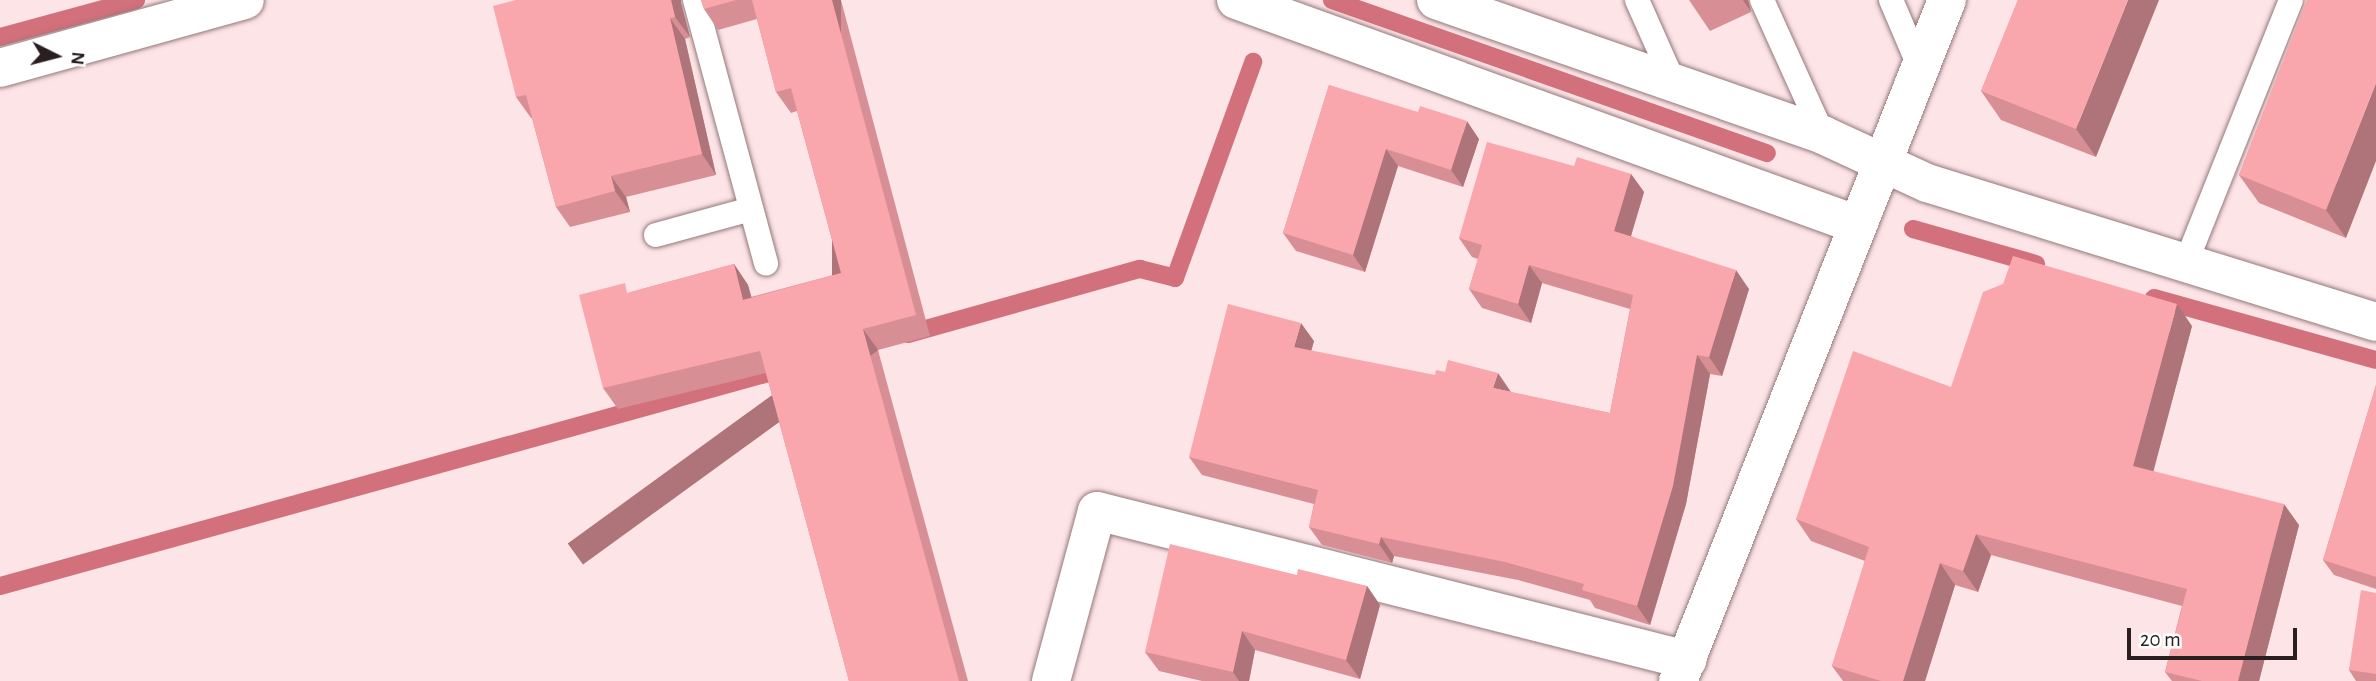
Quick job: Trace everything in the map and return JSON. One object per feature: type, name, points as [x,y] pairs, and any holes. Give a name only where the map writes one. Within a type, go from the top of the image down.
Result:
[{"type":"street","points":[[0,68],[245,0]]},
{"type":"street","points":[[1236,0],[1858,225]]},
{"type":"street","points":[[1436,0],[1499,12],[1674,83],[1823,135],[1884,160],[1927,183],[2376,322]]},
{"type":"street","points":[[1051,681],[1097,511],[1683,670],[1947,0]]},
{"type":"lane","points":[[695,0],[766,264]]},
{"type":"lane","points":[[1637,0],[1674,83]]},
{"type":"lane","points":[[1762,0],[1823,135]]},
{"type":"lane","points":[[1891,0],[1920,68]]},
{"type":"lane","points":[[2185,265],[2291,0]]},
{"type":"lane","points":[[656,235],[751,209]]},
{"type":"building","points":[[516,0],[671,0],[675,17],[670,18],[702,154],[611,176],[615,191],[556,207],[526,95],[516,97],[493,6]]},
{"type":"building","points":[[701,0],[736,0],[704,9]]},
{"type":"building","points":[[752,0],[832,0],[916,315],[863,329],[959,681],[849,681],[760,351],[603,388],[579,295],[625,283],[627,293],[734,264],[743,300],[841,273],[791,88],[776,92]]},
{"type":"building","points":[[2018,0],[2128,0],[2076,129],[1981,91]]},
{"type":"building","points":[[2307,0],[2376,0],[2376,83],[2326,210],[2239,175]]},
{"type":"building","points":[[1329,85],[1418,112],[1420,106],[1467,121],[1451,170],[1386,149],[1353,255],[1283,233]]},
{"type":"building","points":[[1487,142],[1574,166],[1577,157],[1631,174],[1614,231],[1736,270],[1709,357],[1697,355],[1673,486],[1637,606],[1582,590],[1584,584],[1505,562],[1381,537],[1379,544],[1309,527],[1318,490],[1189,457],[1228,304],[1301,323],[1294,347],[1435,375],[1436,370],[1445,372],[1448,360],[1498,373],[1493,388],[1610,413],[1633,295],[1529,265],[1518,304],[1469,289],[1482,245],[1459,238]]},
{"type":"building","points":[[2013,256],[2177,304],[2133,466],[2284,504],[2238,681],[2202,681],[2165,672],[2187,589],[1976,534],[1963,571],[1940,563],[1903,681],[1881,681],[1832,666],[1869,547],[1796,519],[1853,351],[1951,387],[1983,292],[2003,284]]},
{"type":"building","points":[[2376,385],[2376,577],[2323,560]]},
{"type":"building","points":[[1170,544],[1297,575],[1298,569],[1367,586],[1346,660],[1242,631],[1233,672],[1145,652]]},
{"type":"building","points":[[2361,590],[2376,593],[2376,674],[2349,670]]},
{"type":"waterway","points":[[0,37],[136,0]]},
{"type":"waterway","points":[[1332,0],[1767,153]]},
{"type":"waterway","points":[[908,334],[1140,269],[1175,278],[1253,62]]},
{"type":"waterway","points":[[1913,229],[2036,264]]},
{"type":"waterway","points":[[2154,298],[2376,360]]},
{"type":"waterway","points":[[0,586],[790,367]]}]
